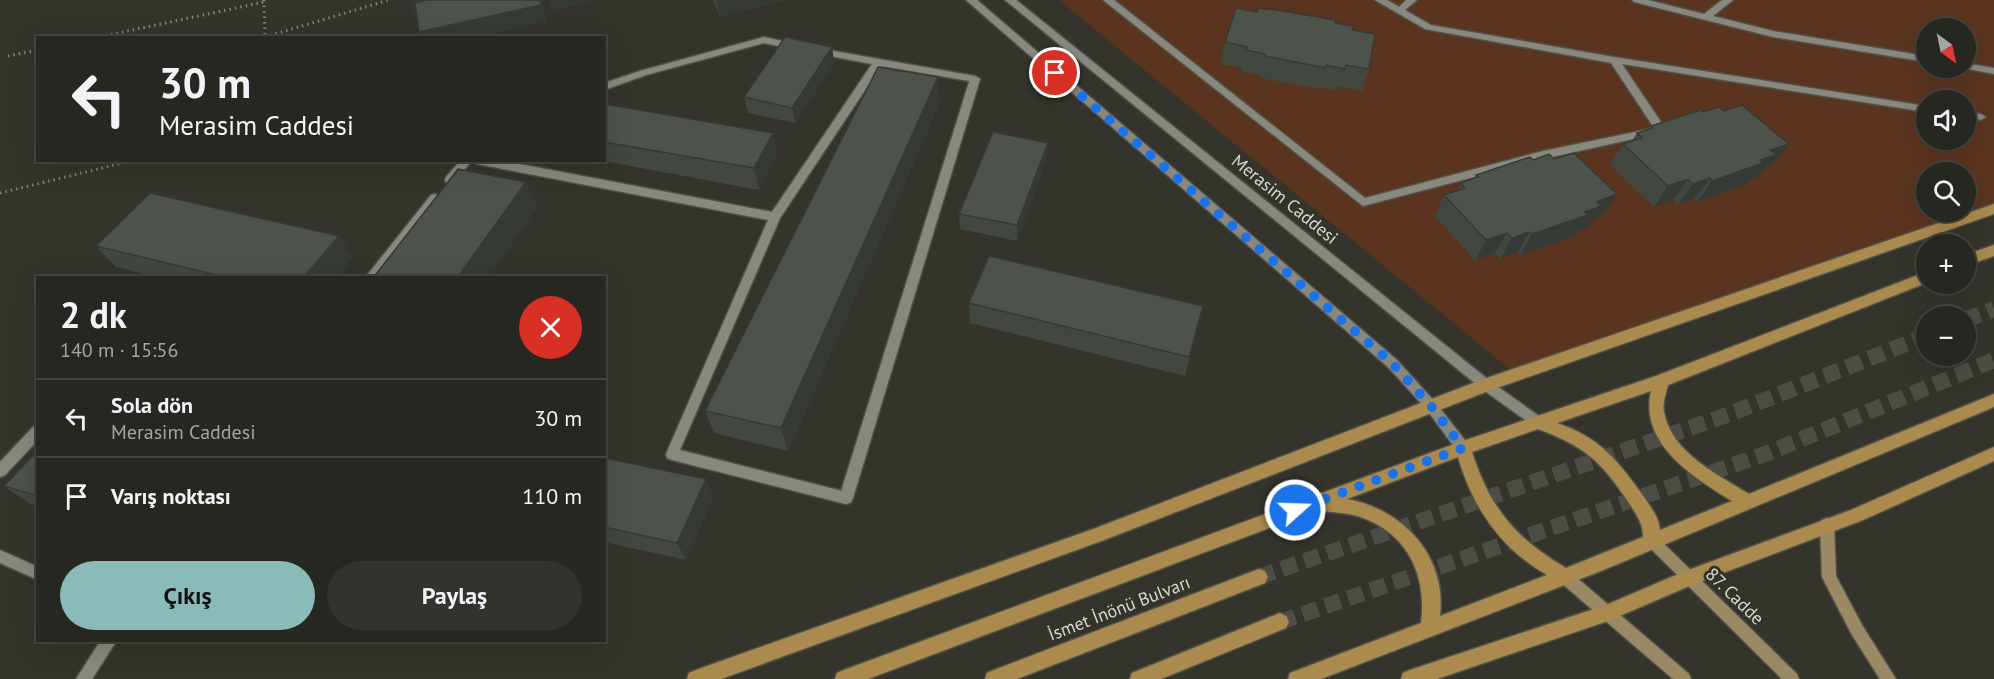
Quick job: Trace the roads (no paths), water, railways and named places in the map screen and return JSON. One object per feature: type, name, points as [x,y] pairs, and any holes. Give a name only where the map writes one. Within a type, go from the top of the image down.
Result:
[{"type":"main road","points":[[696,679],[1098,535],[1486,386],[1994,209]]},
{"type":"main road","points":[[1976,257],[1994,250]]},
{"type":"main road","points":[[844,679],[1463,448],[1661,381],[1916,281]]},
{"type":"main road","points":[[1661,381],[1656,411],[1662,432],[1692,464],[1747,501]]},
{"type":"main road","points":[[1297,679],[1652,541],[1994,400]]},
{"type":"main road","points":[[1539,423],[1573,435],[1596,450],[1615,469],[1651,522],[1652,541]]},
{"type":"main road","points":[[1463,448],[1478,495],[1492,518],[1542,565],[1563,576]]},
{"type":"main road","points":[[1410,679],[1608,613],[1689,578],[1827,524],[1857,515],[1994,454]]},
{"type":"main road","points":[[1316,502],[1372,513],[1390,523],[1413,546],[1430,573],[1434,605],[1429,628]]},
{"type":"main road","name":"İsmet İnönü Bulvarı","points":[[994,679],[1259,577]]},
{"type":"main road","points":[[1139,679],[1280,622]]},
{"type":"street","points":[[971,0],[1393,364],[1431,406],[1463,448]]},
{"type":"street","name":"Merasim Caddesi","points":[[1010,0],[1486,386],[1539,423]]},
{"type":"street","points":[[1108,0],[1363,202],[1543,155],[1661,130],[1614,60]]},
{"type":"street","points":[[1380,0],[1428,27],[1614,60],[1916,107]]},
{"type":"street","points":[[1399,11],[1412,0]]},
{"type":"street","points":[[1637,0],[1773,34],[1916,57]]},
{"type":"street","points":[[1706,17],[1728,0]]},
{"type":"street","points":[[606,86],[643,72],[764,40],[878,63],[975,79],[846,498],[672,454],[775,217],[878,63]]},
{"type":"street","points":[[1976,68],[1994,71]]},
{"type":"street","points":[[1976,116],[1981,117]]},
{"type":"street","points":[[372,276],[465,162]]},
{"type":"street","points":[[487,162],[775,217]]},
{"type":"street","points":[[0,471],[36,433]]},
{"type":"street","points":[[1827,524],[1829,577],[1857,630],[1889,679]]},
{"type":"street","name":"87. Cadde","points":[[1652,541],[1792,679]]},
{"type":"street","points":[[0,556],[36,573]]},
{"type":"street","points":[[1563,576],[1684,679]]},
{"type":"street","points":[[83,679],[109,642]]},
{"type":"tunnel","points":[[1976,316],[1994,309]]},
{"type":"tunnel","points":[[1259,577],[1727,415],[1916,340]]},
{"type":"tunnel","points":[[1280,622],[1768,453],[1994,360]]}]
